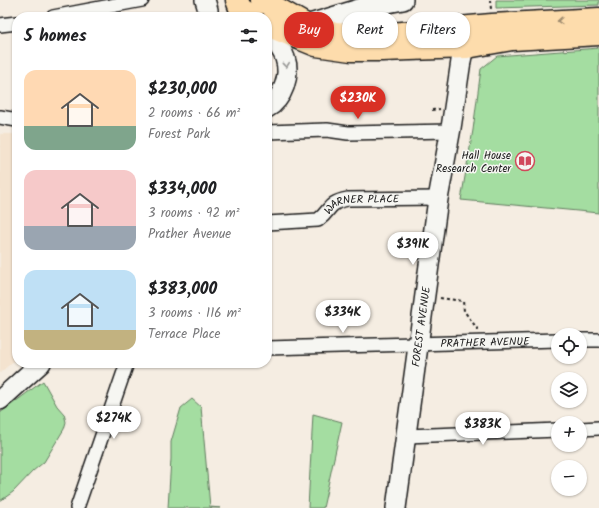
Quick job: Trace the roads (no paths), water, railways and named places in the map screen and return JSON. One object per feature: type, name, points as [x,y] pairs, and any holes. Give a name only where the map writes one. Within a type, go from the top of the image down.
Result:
[{"type":"highway","points":[[237,0],[240,8],[245,12]]},
{"type":"highway","points":[[262,0],[284,12]]},
{"type":"highway","points":[[470,36],[599,19]]},
{"type":"highway","points":[[272,27],[316,45],[351,50],[382,50],[406,46]]},
{"type":"highway","points":[[334,34],[406,36]]},
{"type":"highway","points":[[470,37],[512,39],[599,34]]},
{"type":"main road","points":[[334,16],[362,8],[403,0]]},
{"type":"main road","points":[[272,38],[285,57],[287,70],[286,83],[279,97],[272,105]]},
{"type":"main road","name":"FOREST AVENUE","points":[[396,508],[438,198],[463,48]]},
{"type":"main road","points":[[0,400],[35,368]]},
{"type":"street","points":[[79,12],[142,0]]},
{"type":"street","points":[[0,25],[12,24]]},
{"type":"street","points":[[0,116],[12,119]]},
{"type":"street","points":[[272,132],[327,130],[348,133],[450,131]]},
{"type":"street","name":"WARNER PLACE","points":[[272,223],[318,220],[332,205],[339,201],[348,199],[438,198]]},
{"type":"street","name":"PRATHER AVENUE","points":[[272,348],[551,340]]},
{"type":"street","points":[[587,340],[599,340]]},
{"type":"street","points":[[77,508],[125,368]]},
{"type":"street","points":[[587,429],[599,428]]},
{"type":"street","points":[[406,436],[551,430]]},
{"type":"place","name":"Hall House Research Center","points":[[525,161]]}]
